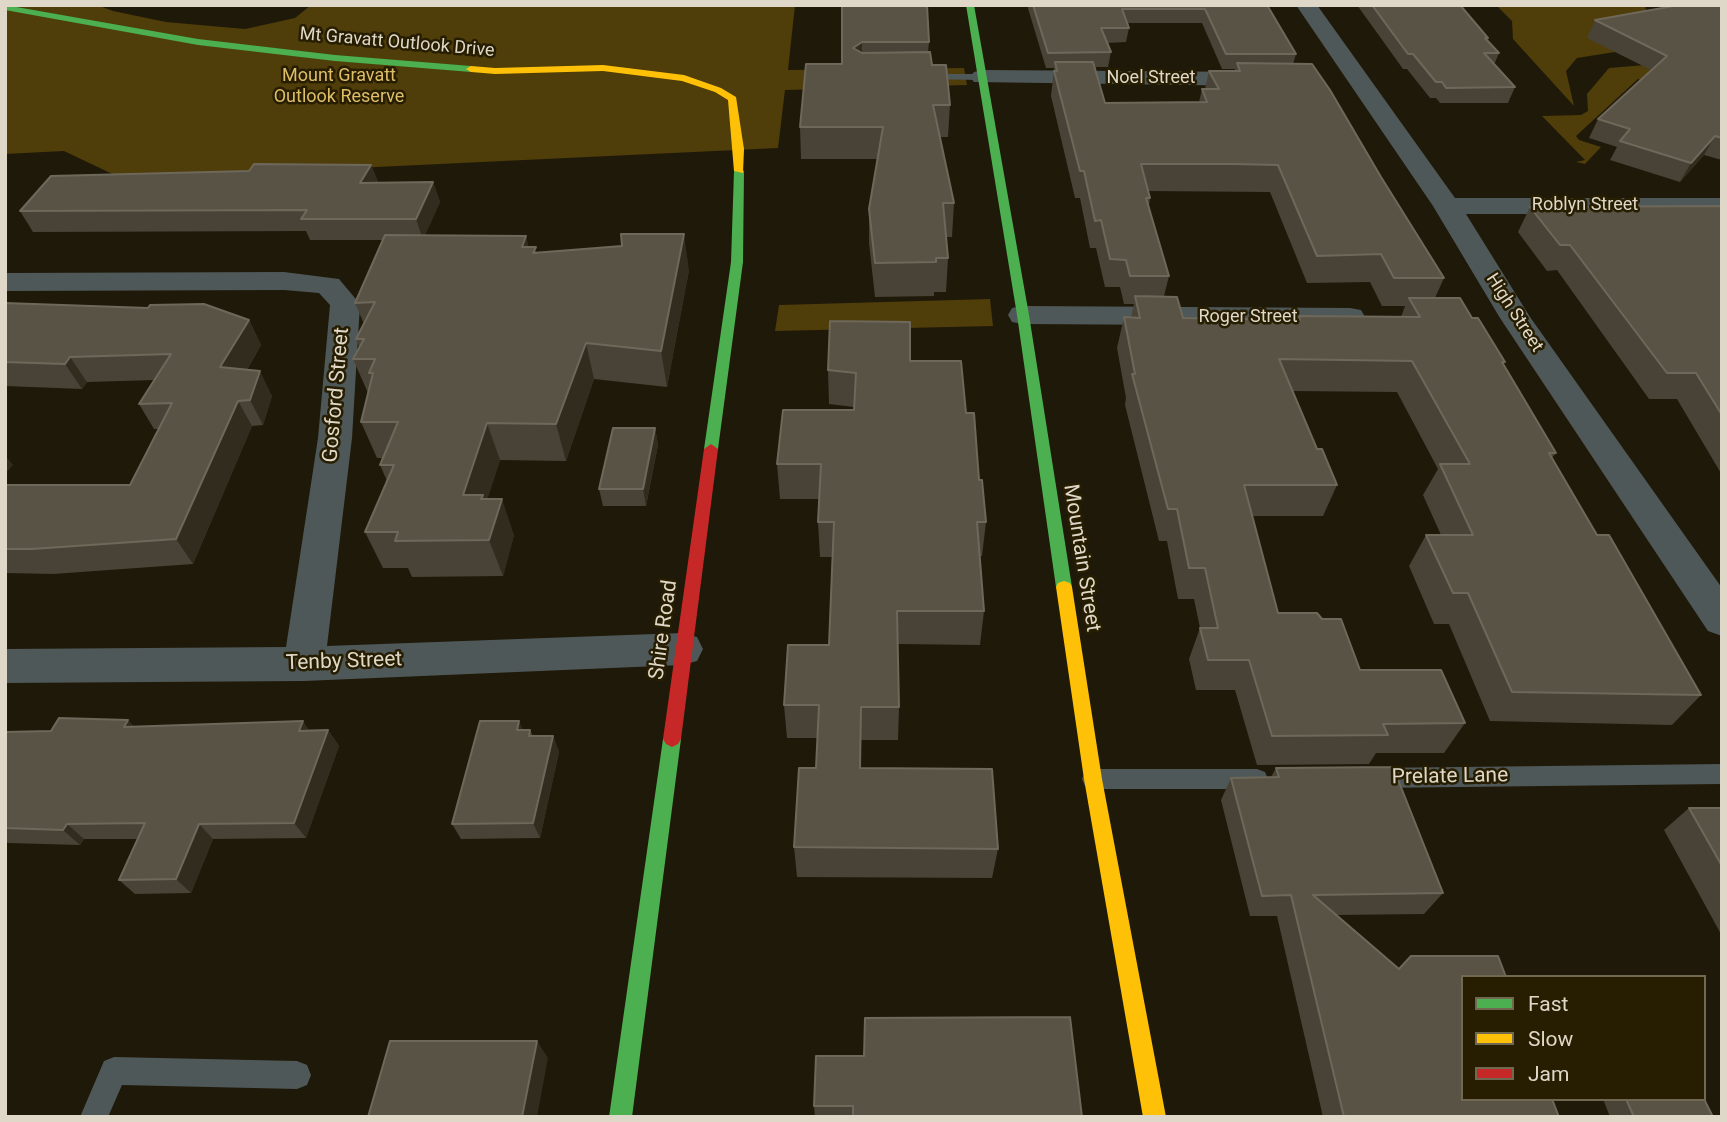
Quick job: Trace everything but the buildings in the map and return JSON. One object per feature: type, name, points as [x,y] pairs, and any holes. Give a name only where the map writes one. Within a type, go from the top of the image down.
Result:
[{"type":"street","name":"Mountain Street","points":[[970,5],[1023,316],[1093,779],[1155,1117]]},
{"type":"street","name":"High Street","points":[[1306,5],[1343,80],[1447,206],[1501,318],[1722,620]]},
{"type":"street","name":"Mt Gravatt Outlook Drive","points":[[5,6],[198,42],[335,58],[495,71],[603,68],[684,78],[718,90],[733,99],[739,149]]},
{"type":"street","name":"Noel Street","points":[[982,77],[1276,79]]},
{"type":"street","name":"Shire Road","points":[[620,1117],[737,262],[739,149]]},
{"type":"street","name":"Roblyn Street","points":[[1447,206],[1722,206]]},
{"type":"street","name":"Gosford Street","points":[[5,282],[284,281],[328,285],[345,304],[335,438],[304,664]]},
{"type":"street","name":"Roger Street","points":[[1023,316],[1376,318]]},
{"type":"street","name":"Tenby Street","points":[[5,666],[304,664],[682,649]]},
{"type":"lane","name":"Noel Street","points":[[915,78],[982,77]]},
{"type":"lane","name":"Prelate Lane","points":[[1348,778],[1722,774]]},
{"type":"lane","points":[[1093,779],[1279,778]]},
{"type":"lane","points":[[94,1117],[114,1072],[297,1075]]},
{"type":"green space","name":"Mount Gravatt Outlook Reserve","points":[[5,5],[97,5],[166,22],[245,29],[295,18],[311,5],[795,5],[788,70],[964,68],[967,85],[785,90],[778,148],[123,179],[64,151],[5,154]]},
{"type":"green space","points":[[1496,5],[1645,5],[1647,15],[1615,52],[1577,58],[1566,71],[1574,106],[1513,39],[1512,21]]},
{"type":"green space","points":[[1658,64],[1722,103],[1638,79],[1576,136],[1579,140],[1601,147],[1585,164],[1576,162],[1585,160],[1542,116],[1581,115],[1588,111],[1587,94],[1609,68]]},
{"type":"green space","points":[[990,299],[993,326],[775,331],[779,305]]},
{"type":"traffic: fast","points":[[970,5],[1023,315],[1064,587]]},
{"type":"traffic: fast","points":[[5,7],[198,42],[335,58],[471,69]]},
{"type":"traffic: fast","points":[[711,449],[737,262],[739,171]]},
{"type":"traffic: fast","points":[[620,1117],[672,739]]},
{"type":"traffic: slow","points":[[471,69],[495,71],[603,68],[684,78],[718,90],[733,99],[739,171]]},
{"type":"traffic: slow","points":[[1064,587],[1093,779],[1155,1117]]},
{"type":"traffic: jam","points":[[672,739],[711,449]]}]
